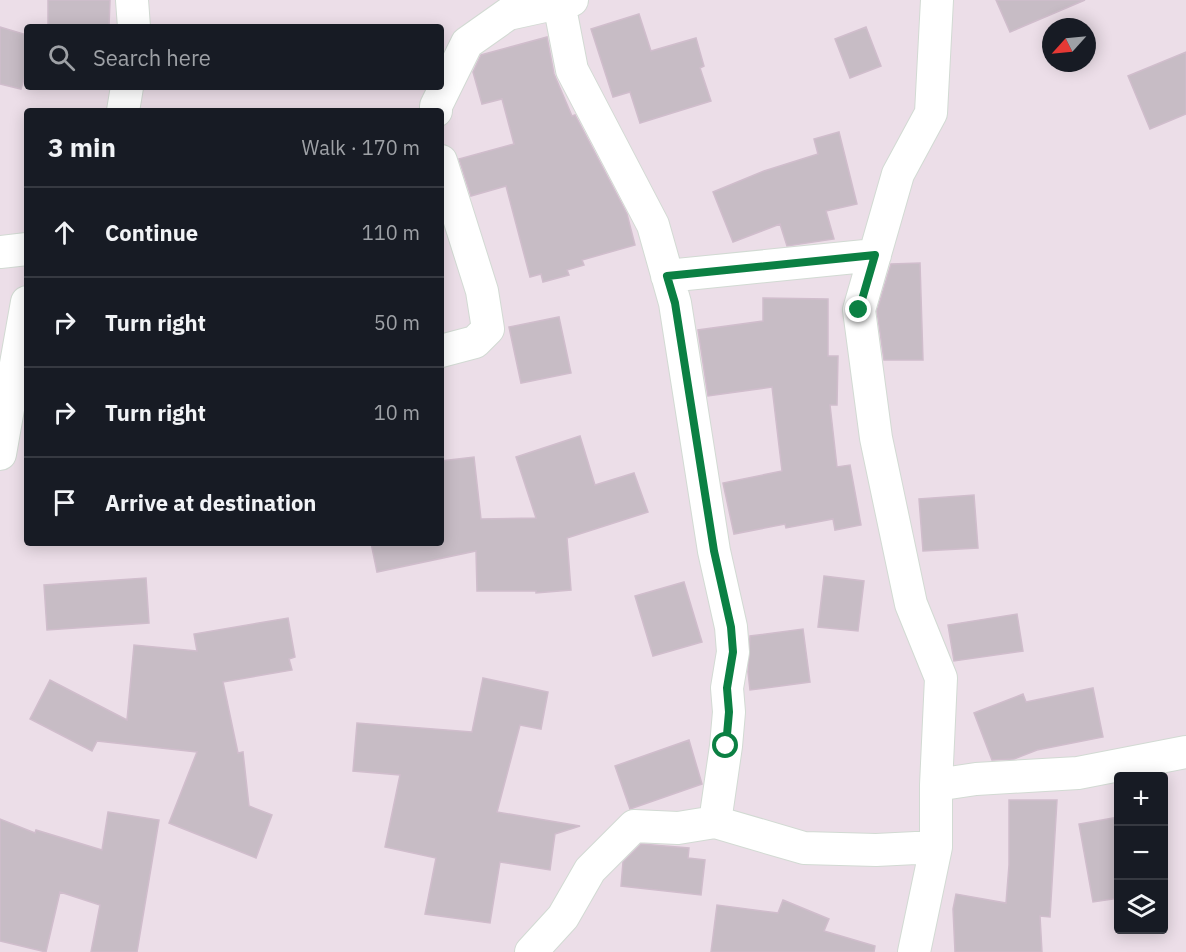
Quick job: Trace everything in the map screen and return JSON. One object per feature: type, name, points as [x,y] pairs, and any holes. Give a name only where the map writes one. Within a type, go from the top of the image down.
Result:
[{"type":"street","points":[[132,0],[134,24]]},
{"type":"street","points":[[914,952],[936,847],[940,678],[909,594],[876,438],[859,310],[898,174],[932,113],[937,0]]},
{"type":"street","points":[[444,90],[467,43],[508,14],[566,1],[572,70],[653,225],[675,303],[714,551],[732,635],[733,652],[727,688],[729,712],[726,746],[715,822]]},
{"type":"street","points":[[124,108],[127,90]]},
{"type":"street","points":[[436,108],[444,90]]},
{"type":"street","points":[[444,171],[482,291],[488,328],[475,342],[444,350]]},
{"type":"street","points":[[0,252],[24,249]]},
{"type":"street","points":[[667,276],[875,255]]},
{"type":"street","points":[[0,454],[24,319]]},
{"type":"street","points":[[936,785],[976,779],[1078,773],[1186,752]]},
{"type":"street","points":[[531,952],[563,917],[590,870],[634,825],[678,828],[715,822],[804,848],[876,850],[936,847]]},
{"type":"building","points":[[48,0],[110,0],[109,24],[48,24]]},
{"type":"building","points":[[996,0],[1085,0],[1042,18],[1010,32]]},
{"type":"building","points":[[639,14],[651,51],[696,38],[704,66],[700,68],[711,101],[640,123],[630,92],[613,97],[591,29]]},
{"type":"building","points":[[0,27],[24,34],[24,79],[21,89],[0,84]]},
{"type":"building","points":[[866,27],[881,66],[850,78],[835,39]]},
{"type":"building","points":[[547,37],[554,74],[572,116],[575,115],[627,214],[635,245],[582,260],[584,265],[567,270],[569,275],[543,282],[541,274],[530,277],[506,186],[471,196],[459,159],[514,144],[502,99],[482,104],[473,72],[481,55]]},
{"type":"building","points":[[1186,52],[1186,114],[1150,129],[1128,76]]},
{"type":"building","points":[[839,132],[857,204],[826,211],[834,239],[787,246],[780,224],[733,242],[713,192],[764,171],[818,154],[814,139]]},
{"type":"building","points":[[920,263],[923,360],[884,360],[877,311],[891,264]]},
{"type":"building","points":[[763,298],[828,299],[828,356],[838,356],[837,405],[830,405],[837,467],[850,465],[861,525],[835,530],[833,519],[786,528],[785,524],[734,534],[723,483],[782,471],[772,387],[708,396],[698,330],[763,321]]},
{"type":"building","points":[[559,317],[571,373],[521,383],[509,327]]},
{"type":"building","points":[[580,436],[595,485],[634,473],[648,512],[567,538],[571,590],[536,593],[536,591],[477,591],[476,551],[377,572],[372,546],[444,546],[444,461],[474,457],[481,519],[536,518],[516,457]]},
{"type":"building","points":[[974,495],[978,548],[923,551],[919,499]]},
{"type":"building","points":[[824,576],[864,581],[858,631],[818,627]]},
{"type":"building","points":[[146,578],[149,623],[47,630],[44,585]]},
{"type":"building","points":[[684,582],[702,642],[653,656],[635,596]]},
{"type":"building","points":[[1017,614],[1023,651],[954,661],[948,625]]},
{"type":"building","points":[[288,618],[295,657],[289,659],[292,670],[223,682],[238,753],[243,752],[249,806],[272,815],[256,858],[169,823],[197,752],[97,741],[92,751],[30,719],[50,680],[127,720],[134,645],[197,651],[194,634]]},
{"type":"building","points":[[803,629],[810,682],[750,690],[748,672],[750,636]]},
{"type":"building","points":[[483,678],[548,692],[541,729],[520,725],[497,812],[580,826],[555,834],[550,870],[500,862],[490,923],[425,914],[436,858],[385,847],[400,775],[353,771],[357,723],[472,732]]},
{"type":"building","points":[[1093,688],[1103,737],[1037,750],[1014,759],[992,760],[974,713],[1023,694],[1026,702]]},
{"type":"building","points":[[689,740],[702,784],[630,809],[615,766]]},
{"type":"building","points":[[1009,800],[1057,800],[1050,917],[1040,916],[1042,952],[955,952],[953,909],[956,894],[1006,903],[1009,865]]},
{"type":"building","points":[[108,812],[159,820],[137,952],[91,952],[100,905],[60,892],[46,952],[0,941],[0,819],[35,833],[36,830],[102,850]]},
{"type":"building","points":[[1114,818],[1114,899],[1093,902],[1079,824]]},
{"type":"building","points":[[641,844],[689,848],[688,858],[705,860],[701,895],[621,886],[623,862]]},
{"type":"building","points":[[783,900],[829,919],[824,931],[875,946],[874,952],[711,952],[717,905],[778,913]]},
{"type":"route","points":[[726,746],[729,712],[727,688],[733,652],[731,627],[714,551],[675,303],[667,276],[875,255],[859,310]]}]
